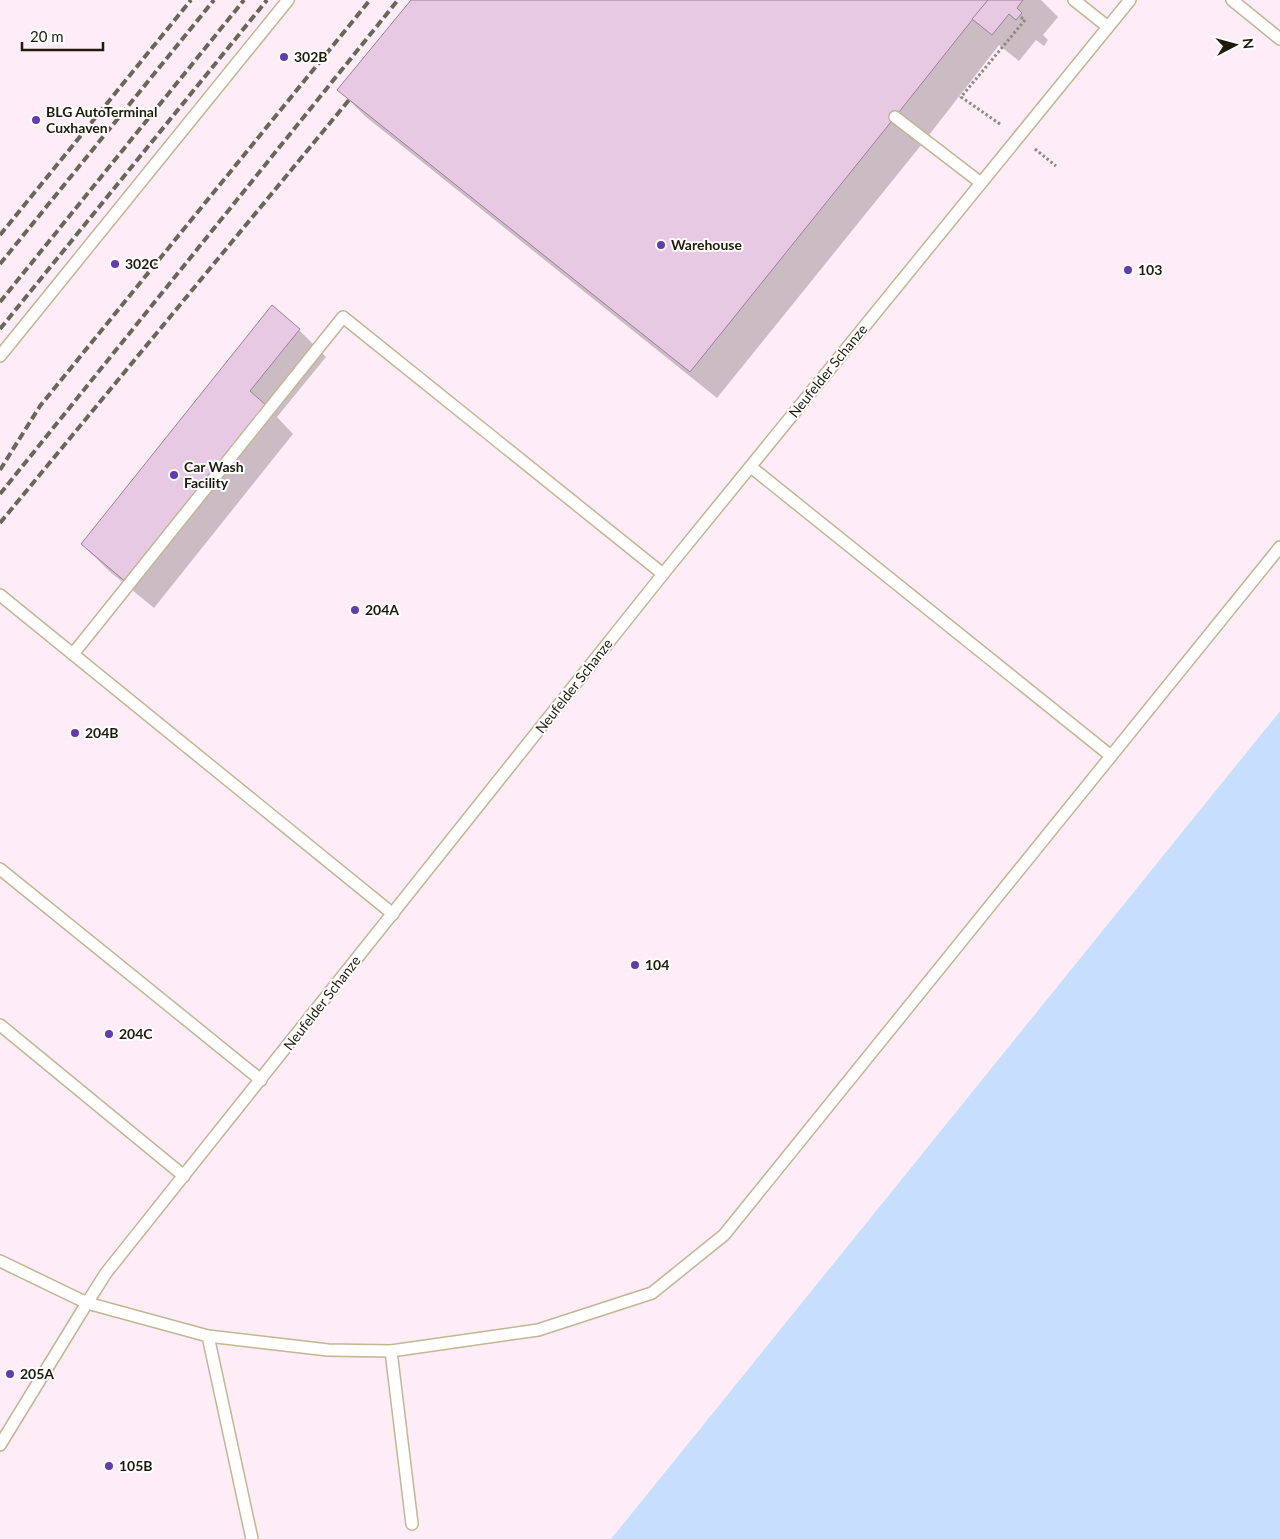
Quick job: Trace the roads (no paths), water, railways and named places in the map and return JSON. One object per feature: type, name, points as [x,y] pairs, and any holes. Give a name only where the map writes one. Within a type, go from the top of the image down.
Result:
[{"type":"lane","points":[[0,356],[288,0]]},
{"type":"lane","points":[[1074,0],[1108,27]]},
{"type":"lane","name":"Neufelder Schanze","points":[[0,1445],[106,1273],[663,574],[1130,0]]},
{"type":"lane","points":[[1232,0],[1280,38]]},
{"type":"lane","points":[[896,118],[981,183]]},
{"type":"lane","points":[[73,654],[343,317],[663,574]]},
{"type":"lane","points":[[751,467],[1111,756]]},
{"type":"lane","points":[[0,1261],[87,1303],[208,1336],[328,1350],[391,1351],[538,1330],[652,1293],[724,1235],[1280,547]]},
{"type":"lane","points":[[0,595],[393,914]]},
{"type":"lane","points":[[0,869],[261,1080]]},
{"type":"lane","points":[[0,1025],[184,1176]]},
{"type":"lane","points":[[208,1336],[251,1534],[243,1539]]},
{"type":"lane","points":[[391,1351],[412,1524]]},
{"type":"water","points":[[1280,711],[1280,1539],[611,1539]]},
{"type":"railway","points":[[0,235],[191,0]]},
{"type":"railway","points":[[0,264],[214,0]]},
{"type":"railway","points":[[0,302],[244,0]]},
{"type":"railway","points":[[0,329],[267,0]]},
{"type":"railway","points":[[0,470],[40,406],[370,0]]},
{"type":"railway","points":[[0,494],[398,0]]},
{"type":"railway","points":[[0,523],[349,100]]},
{"type":"place","name":"302B","points":[[284,57]]},
{"type":"place","name":"BLG AutoTerminal Cuxhaven","points":[[36,120]]},
{"type":"place","name":"Warehouse","points":[[661,245]]},
{"type":"place","name":"302C","points":[[115,264]]},
{"type":"place","name":"103","points":[[1128,270]]},
{"type":"place","name":"Car Wash Facility","points":[[174,475]]},
{"type":"place","name":"204A","points":[[355,610]]},
{"type":"place","name":"204B","points":[[75,733]]},
{"type":"place","name":"104","points":[[635,965]]},
{"type":"place","name":"204C","points":[[109,1034]]},
{"type":"place","name":"205A","points":[[10,1374]]},
{"type":"place","name":"105B","points":[[109,1466]]}]
